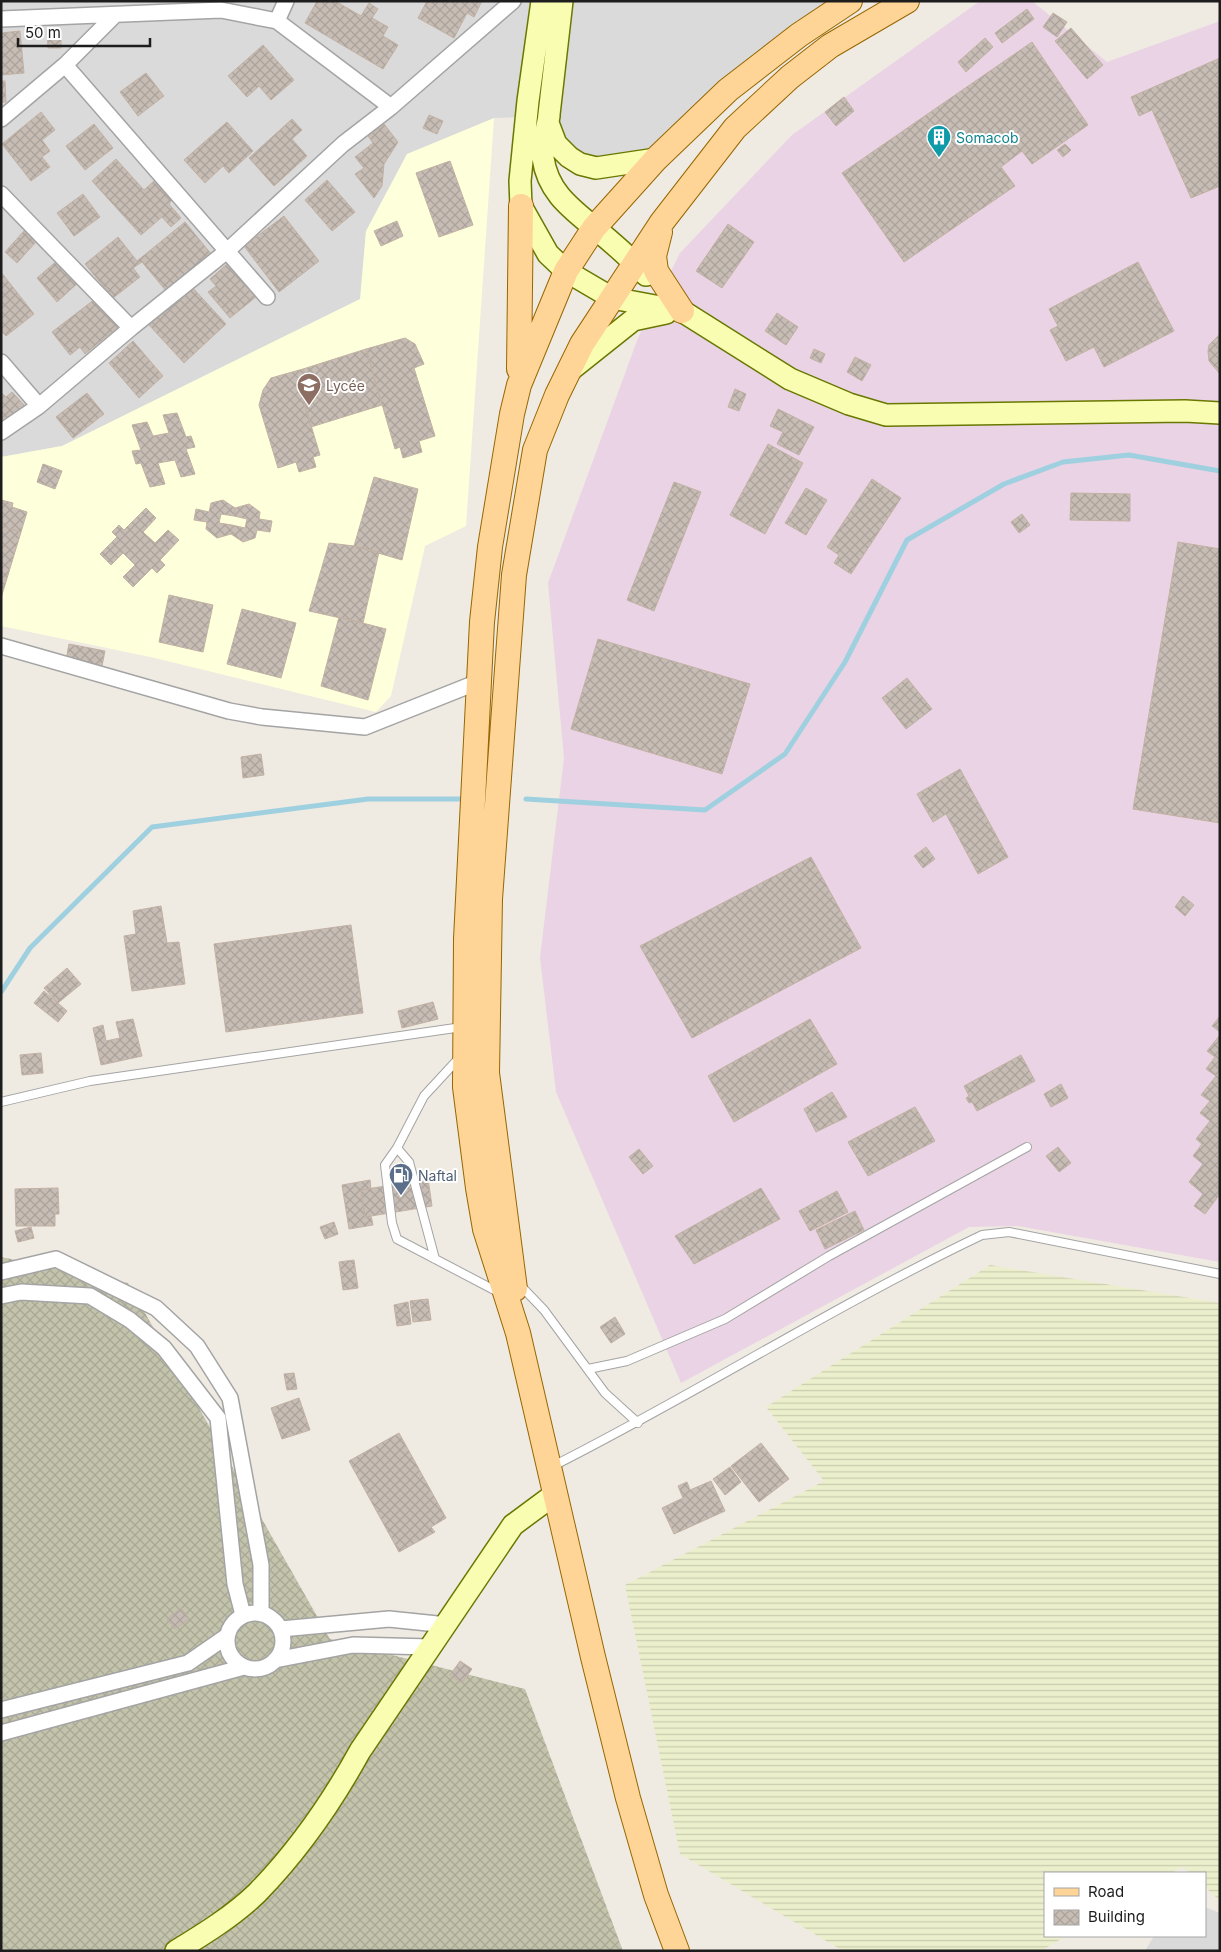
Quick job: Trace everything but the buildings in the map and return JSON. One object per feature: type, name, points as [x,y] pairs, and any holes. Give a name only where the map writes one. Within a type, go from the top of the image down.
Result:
[{"type":"main road","points":[[519,385],[520,181],[542,1]]},
{"type":"main road","points":[[562,1],[548,123],[556,144],[569,157],[580,164],[596,168],[656,159]]},
{"type":"main road","points":[[510,1288],[485,1229],[465,1087],[466,939],[478,682],[490,547],[499,482],[519,385],[566,271],[594,228],[656,159],[728,90],[799,35],[850,1]]},
{"type":"main road","points":[[677,1951],[656,1895],[628,1798],[555,1494],[518,1334],[510,1288],[487,1073],[490,899],[506,663],[517,556],[535,450],[569,371],[582,344],[662,222],[735,128],[790,77],[830,46],[907,1]]},
{"type":"main road","points":[[549,116],[543,156],[548,175],[555,190],[574,214],[594,228],[636,264],[682,311],[790,379],[849,404],[886,415],[1220,413]]},
{"type":"main road","points":[[521,206],[548,254],[566,271],[612,298],[682,311]]},
{"type":"main road","points":[[662,222],[654,256],[656,271],[682,311]]},
{"type":"main road","points":[[569,371],[633,320],[682,311]]},
{"type":"main road","points":[[176,1951],[209,1932],[256,1894],[288,1857],[339,1789],[360,1752],[513,1525],[555,1494]]},
{"type":"street","points":[[277,21],[286,1]]},
{"type":"street","points":[[1,432],[39,406],[131,328],[227,251],[343,144],[391,107],[513,1]]},
{"type":"street","points":[[1,19],[115,15],[219,5],[277,21],[391,107]]},
{"type":"street","points":[[1,119],[65,65],[115,15]]},
{"type":"street","points":[[65,65],[266,297]]},
{"type":"street","points":[[1,194],[131,328]]},
{"type":"street","points":[[1,362],[39,406]]},
{"type":"street","points":[[1,646],[229,710],[262,717],[365,727],[478,682]]},
{"type":"street","points":[[1,1272],[56,1259],[156,1308],[197,1346],[230,1398],[261,1564],[261,1613]]},
{"type":"street","points":[[1,1296],[21,1292],[90,1296],[130,1320],[164,1348],[212,1410],[218,1418],[235,1584],[243,1615]]},
{"type":"street","points":[[244,1667],[229,1654],[227,1636],[230,1627],[243,1615],[261,1613],[269,1616],[281,1630],[282,1647],[275,1660]]},
{"type":"street","points":[[281,1630],[389,1619],[447,1624]]},
{"type":"street","points":[[1,1710],[188,1663],[227,1636]]},
{"type":"street","points":[[1,1733],[244,1667],[263,1668],[275,1660],[353,1645],[431,1647]]},
{"type":"lane","points":[[1,1102],[90,1081],[466,1026]]},
{"type":"lane","points":[[465,1052],[424,1096],[397,1148],[385,1165],[392,1223],[397,1239],[435,1259],[510,1288],[544,1310],[605,1393],[638,1422]]},
{"type":"lane","points":[[588,1369],[627,1361],[725,1319],[829,1256],[1027,1147]]},
{"type":"lane","points":[[397,1148],[409,1162],[435,1259]]},
{"type":"lane","points":[[549,1468],[638,1422],[829,1314],[982,1235],[1009,1232],[1220,1274]]},
{"type":"shaded area","points":[[1,1],[850,1],[656,159],[580,164],[548,116],[494,118],[366,231],[361,299],[62,446],[1,457]]},
{"type":"shaded area","points":[[980,1],[1032,1],[1107,62],[1220,21],[1220,1262],[1018,1226],[969,1227],[681,1383],[556,1092],[540,958],[564,758],[548,583],[638,338],[680,253],[792,135]]},
{"type":"shaded area","name":"Lycée","points":[[494,118],[466,526],[425,546],[391,696],[376,712],[155,658],[1,626],[1,457],[62,446],[360,299],[366,231],[407,154]]},
{"type":"shaded area","points":[[1,1257],[128,1283],[330,1639],[525,1689],[623,1951],[1,1951]]},
{"type":"shaded area","points":[[990,1265],[1220,1303],[1220,1901],[1206,1888],[1206,1872],[1189,1872],[1183,1867],[1173,1872],[1044,1872],[1044,1937],[1064,1937],[1041,1951],[843,1951],[680,1854],[625,1585],[824,1481],[766,1407]]},
{"type":"shaded area","points":[[1206,1907],[1220,1913],[1220,1951],[1145,1951],[1153,1937],[1206,1937]]},
{"type":"waterway","points":[[526,799],[705,810],[785,754],[845,662],[907,540],[1004,484],[1063,462],[1129,455],[1220,471]]},
{"type":"waterway","points":[[1,992],[30,948],[152,827],[368,799],[461,799]]},
{"type":"place","name":"Somacob","points":[[939,158]]},
{"type":"place","name":"Lycée","points":[[309,406]]},
{"type":"place","name":"Naftal","points":[[401,1196]]}]
